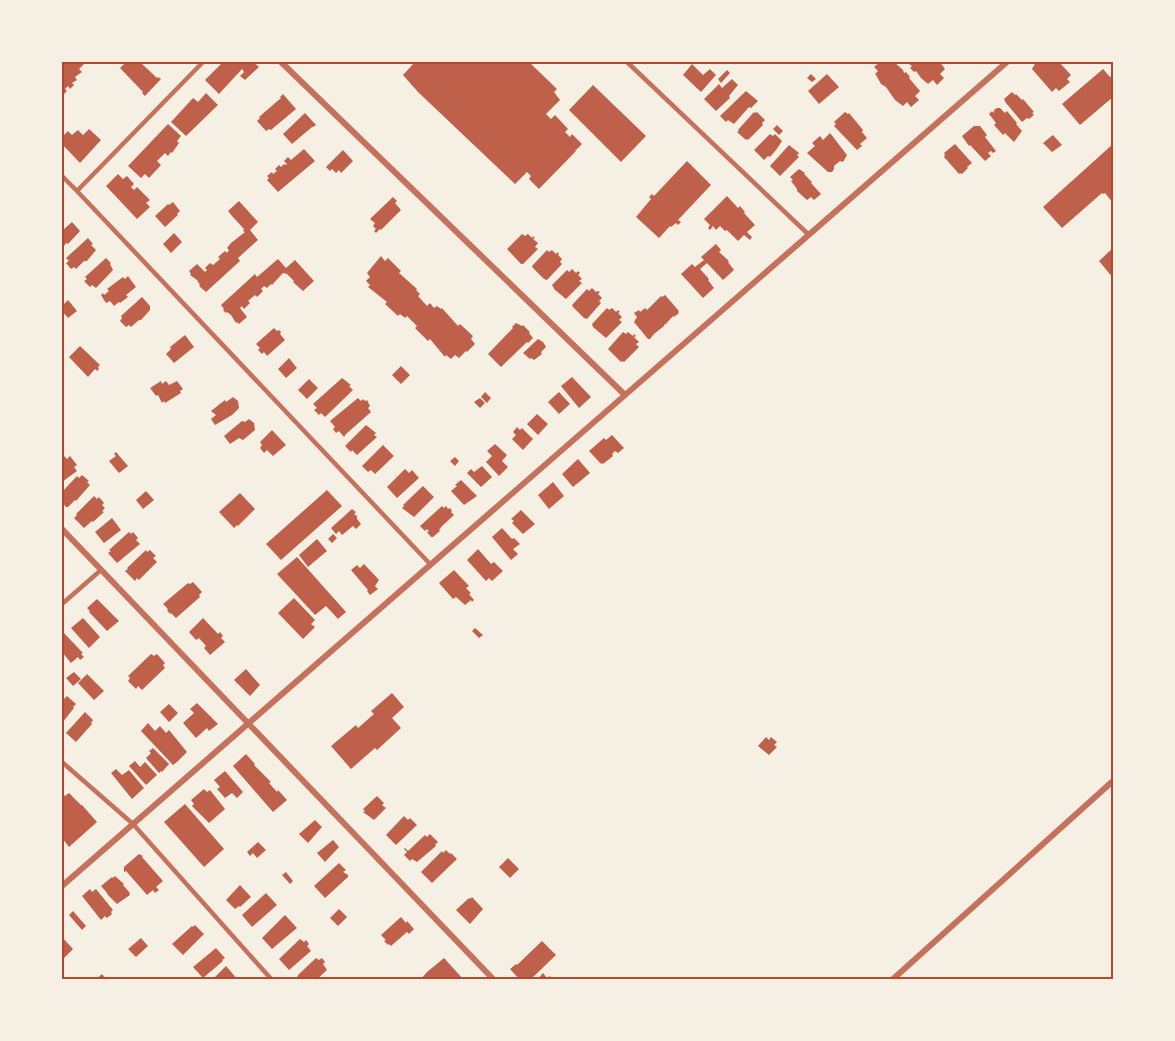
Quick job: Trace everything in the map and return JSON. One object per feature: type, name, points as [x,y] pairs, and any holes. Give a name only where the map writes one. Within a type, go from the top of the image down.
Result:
[{"type":"street","points":[[77,192],[202,62]]},
{"type":"street","points":[[281,62],[624,394]]},
{"type":"street","points":[[627,62],[808,234]]},
{"type":"street","points":[[62,886],[1007,62]]},
{"type":"street","points":[[62,176],[430,564]]},
{"type":"street","points":[[62,529],[494,980]]},
{"type":"street","points":[[62,604],[101,570]]},
{"type":"street","points":[[62,762],[133,824],[273,980]]},
{"type":"street","points":[[892,980],[1113,780]]},
{"type":"building","points":[[64,62],[84,64],[79,69],[82,72],[75,77],[77,80],[72,83],[74,85],[70,89],[68,86],[63,95],[62,64]]},
{"type":"building","points":[[126,62],[140,62],[161,79],[145,96],[120,68]]},
{"type":"building","points":[[223,62],[253,62],[259,67],[245,80],[240,76],[244,72],[242,69],[219,94],[205,80]]},
{"type":"building","points":[[413,62],[529,62],[557,89],[554,92],[560,100],[546,114],[551,119],[555,115],[568,129],[565,132],[570,137],[572,134],[582,144],[539,189],[529,179],[531,176],[527,172],[515,184],[403,75]]},
{"type":"building","points":[[880,62],[894,62],[904,73],[906,72],[920,91],[915,96],[919,100],[911,107],[907,102],[903,106],[895,100],[881,84],[875,74],[878,71],[874,67]]},
{"type":"building","points":[[906,62],[940,62],[945,69],[940,74],[944,78],[937,85],[933,80],[928,84]]},
{"type":"building","points":[[1033,62],[1059,62],[1071,75],[1067,79],[1070,82],[1059,91],[1056,88],[1052,92],[1032,69],[1035,64]]},
{"type":"building","points":[[692,64],[703,75],[710,69],[716,75],[701,92],[683,75]]},
{"type":"building","points":[[1103,69],[1110,77],[1113,74],[1113,97],[1080,125],[1062,104]]},
{"type":"building","points":[[727,70],[730,73],[721,83],[718,79]]},
{"type":"building","points":[[811,74],[816,79],[812,82],[807,78]]},
{"type":"building","points":[[827,74],[839,87],[819,104],[808,91]]},
{"type":"building","points":[[732,79],[738,85],[729,96],[730,98],[716,111],[704,99],[719,84],[722,88]]},
{"type":"building","points":[[593,85],[646,136],[621,162],[569,110]]},
{"type":"building","points":[[746,91],[758,101],[751,108],[749,107],[734,124],[728,120],[726,122],[720,116]]},
{"type":"building","points":[[1012,92],[1023,99],[1034,112],[1029,119],[1022,122],[1006,103],[1004,99]]},
{"type":"building","points":[[206,93],[218,105],[186,136],[171,122],[193,98],[198,102]]},
{"type":"building","points":[[283,94],[296,109],[271,130],[266,131],[257,121]]},
{"type":"building","points":[[997,108],[1005,113],[1007,111],[1022,131],[1014,142],[994,125],[996,123],[989,114],[992,111],[994,113]]},
{"type":"building","points":[[754,112],[765,120],[763,125],[746,140],[737,132]]},
{"type":"building","points":[[845,112],[849,113],[867,138],[857,150],[834,126],[836,124],[834,122]]},
{"type":"building","points":[[305,113],[316,125],[292,144],[283,134]]},
{"type":"building","points":[[168,124],[181,136],[177,141],[179,143],[172,153],[168,156],[165,153],[157,161],[161,165],[149,178],[145,174],[141,178],[128,166]]},
{"type":"building","points":[[777,125],[783,131],[779,135],[773,129]]},
{"type":"building","points":[[974,126],[980,126],[996,151],[988,153],[991,156],[985,161],[962,136]]},
{"type":"building","points":[[89,129],[101,140],[80,163],[62,144],[62,137],[68,131],[72,135],[78,130],[83,135]]},
{"type":"building","points":[[830,133],[847,155],[843,162],[840,161],[834,166],[832,172],[828,172],[807,153],[815,146],[812,143],[820,136],[823,140]]},
{"type":"building","points":[[770,134],[773,136],[775,134],[782,141],[770,157],[764,160],[754,150]]},
{"type":"building","points":[[1053,135],[1062,145],[1052,152],[1043,143]]},
{"type":"building","points":[[955,144],[972,163],[962,174],[959,174],[944,157],[944,153]]},
{"type":"building","points":[[1113,144],[1113,203],[1105,193],[1102,193],[1062,228],[1043,207]]},
{"type":"building","points":[[789,145],[799,153],[797,155],[799,157],[780,176],[770,166]]},
{"type":"building","points":[[304,149],[315,161],[278,192],[267,180],[269,178],[267,176],[277,171],[275,169],[279,165],[281,167],[286,165],[284,161],[288,157],[291,160]]},
{"type":"building","points":[[343,150],[353,161],[341,173],[339,170],[336,173],[332,169],[330,171],[326,167]]},
{"type":"building","points":[[687,161],[711,185],[678,220],[681,222],[670,226],[659,238],[636,217],[651,199],[649,197],[652,194],[654,196]]},
{"type":"building","points":[[799,169],[805,173],[821,194],[814,200],[811,197],[807,200],[797,191],[791,181],[793,180],[790,177]]},
{"type":"building","points":[[118,174],[123,179],[127,176],[134,184],[131,187],[134,190],[137,187],[150,200],[146,203],[150,207],[137,219],[106,186]]},
{"type":"building","points":[[727,196],[738,208],[740,206],[755,225],[747,232],[752,237],[750,240],[744,235],[738,241],[720,226],[716,230],[713,226],[710,230],[708,228],[710,225],[704,219]]},
{"type":"building","points":[[393,197],[401,210],[376,233],[373,226],[375,223],[370,219]]},
{"type":"building","points":[[239,201],[258,222],[250,230],[258,240],[238,258],[240,261],[206,292],[189,271],[197,264],[205,272],[207,270],[205,268],[210,263],[213,265],[225,251],[227,253],[229,250],[227,248],[231,243],[245,232],[228,211]]},
{"type":"building","points":[[173,202],[180,211],[165,227],[155,216]]},
{"type":"building","points":[[72,222],[80,231],[64,246],[62,231]]},
{"type":"building","points":[[174,233],[182,242],[171,253],[163,244]]},
{"type":"building","points":[[522,234],[525,236],[528,234],[532,238],[533,236],[538,243],[535,247],[538,249],[521,264],[507,249]]},
{"type":"building","points":[[88,238],[96,250],[87,261],[76,269],[74,267],[71,269],[66,263],[69,261],[66,258]]},
{"type":"building","points":[[716,244],[721,250],[719,252],[729,261],[734,270],[723,280],[707,263],[700,269],[714,288],[703,298],[681,274],[692,264],[695,267],[704,260],[701,257]]},
{"type":"building","points":[[1113,248],[1113,278],[1099,261]]},
{"type":"building","points":[[547,250],[549,252],[552,250],[556,254],[558,252],[562,264],[547,280],[532,266]]},
{"type":"building","points":[[381,256],[385,261],[388,258],[401,271],[399,273],[417,289],[420,294],[418,296],[427,306],[430,303],[434,308],[437,306],[442,308],[458,326],[460,324],[473,336],[471,339],[475,344],[467,352],[459,358],[455,355],[451,359],[446,355],[445,357],[430,339],[428,341],[415,328],[417,326],[407,316],[405,318],[400,314],[398,316],[385,304],[387,302],[368,287],[370,285],[366,281],[370,277],[367,273]]},
{"type":"building","points":[[106,258],[113,270],[96,288],[92,285],[90,287],[84,281],[87,279],[85,277]]},
{"type":"building","points":[[278,259],[286,268],[295,260],[314,281],[303,291],[287,274],[283,273],[272,285],[267,288],[264,286],[261,289],[263,291],[248,301],[250,303],[244,309],[242,306],[240,308],[247,317],[239,324],[236,323],[221,305],[255,274],[257,277]]},
{"type":"building","points":[[572,269],[580,273],[578,275],[582,279],[579,281],[582,283],[566,299],[552,285],[567,270],[569,272]]},
{"type":"building","points":[[128,276],[136,287],[126,295],[128,297],[114,306],[110,301],[106,303],[101,295],[109,291],[107,289],[123,277],[125,279]]},
{"type":"building","points":[[592,288],[600,292],[598,294],[602,298],[599,301],[601,303],[587,319],[572,305],[587,289],[589,291]]},
{"type":"building","points":[[665,295],[679,313],[648,339],[634,322],[637,317],[634,313],[645,308],[647,310]]},
{"type":"building","points":[[142,297],[150,306],[150,310],[141,320],[131,327],[129,325],[126,327],[120,321],[121,316]]},
{"type":"building","points":[[68,300],[77,311],[68,318],[62,311],[62,306]]},
{"type":"building","points":[[607,308],[609,310],[612,308],[616,312],[618,310],[622,317],[619,320],[622,322],[606,338],[592,324]]},
{"type":"building","points":[[516,323],[523,325],[533,338],[501,367],[488,354]]},
{"type":"building","points":[[274,328],[281,332],[285,340],[267,356],[258,350],[260,348],[256,344]]},
{"type":"building","points":[[623,332],[626,334],[628,332],[633,336],[634,334],[639,347],[624,362],[621,362],[608,349]]},
{"type":"building","points":[[185,335],[194,347],[174,363],[166,354],[171,349],[170,347]]},
{"type":"building","points":[[538,339],[546,347],[541,352],[542,354],[534,360],[530,359],[523,353]]},
{"type":"building","points":[[80,346],[100,365],[97,371],[95,369],[88,377],[69,357]]},
{"type":"building","points":[[289,358],[297,368],[286,378],[278,369]]},
{"type":"building","points":[[401,366],[410,375],[401,384],[392,375]]},
{"type":"building","points":[[572,377],[591,397],[579,408],[561,386]]},
{"type":"building","points":[[342,378],[351,385],[349,386],[353,390],[325,417],[321,413],[319,415],[314,410],[317,408],[313,404]]},
{"type":"building","points":[[309,379],[318,388],[307,399],[298,390]]},
{"type":"building","points":[[161,381],[162,384],[166,381],[169,385],[177,381],[183,389],[181,393],[162,403],[158,395],[156,396],[150,388]]},
{"type":"building","points":[[485,392],[491,398],[487,403],[481,397]]},
{"type":"building","points":[[559,392],[570,404],[559,414],[548,402]]},
{"type":"building","points":[[233,397],[238,401],[239,408],[215,425],[211,419],[216,415],[211,411]]},
{"type":"building","points":[[358,398],[361,401],[367,400],[371,412],[344,437],[339,431],[336,433],[330,421]]},
{"type":"building","points":[[480,398],[485,403],[480,408],[474,402]]},
{"type":"building","points":[[537,414],[548,424],[538,435],[527,424]]},
{"type":"building","points":[[249,419],[254,423],[255,430],[243,440],[239,438],[230,444],[224,436],[242,421]]},
{"type":"building","points":[[366,425],[376,433],[374,435],[377,437],[357,455],[345,446]]},
{"type":"building","points":[[517,427],[520,430],[522,428],[533,439],[523,450],[512,439],[516,435],[513,432]]},
{"type":"building","points":[[272,430],[286,445],[273,456],[267,450],[264,453],[260,448],[262,445],[260,442]]},
{"type":"building","points":[[612,435],[624,448],[618,453],[615,451],[613,456],[601,464],[589,451],[604,438],[606,440]]},
{"type":"building","points":[[495,444],[507,455],[502,461],[508,467],[499,476],[486,462],[492,456],[487,451]]},
{"type":"building","points":[[383,445],[394,456],[375,474],[371,470],[368,472],[362,466]]},
{"type":"building","points":[[116,452],[128,466],[119,473],[109,461],[116,456],[114,454]]},
{"type":"building","points":[[62,456],[67,459],[70,456],[77,465],[74,467],[77,471],[62,482]]},
{"type":"building","points":[[455,457],[459,461],[455,466],[450,461]]},
{"type":"building","points":[[578,459],[590,473],[573,487],[562,474]]},
{"type":"building","points":[[482,466],[492,477],[481,487],[467,473],[471,469],[474,472]]},
{"type":"building","points":[[405,469],[409,473],[412,470],[419,478],[397,498],[387,487]]},
{"type":"building","points":[[82,475],[90,485],[76,501],[66,507],[62,502],[62,492],[77,476],[79,478]]},
{"type":"building","points":[[461,480],[477,496],[464,505],[451,491]]},
{"type":"building","points":[[553,482],[564,496],[549,509],[538,495]]},
{"type":"building","points":[[423,486],[434,497],[414,517],[402,508]]},
{"type":"building","points":[[327,490],[342,506],[281,560],[266,544]]},
{"type":"building","points":[[146,491],[154,500],[143,509],[136,500]]},
{"type":"building","points":[[240,493],[255,509],[234,528],[219,512]]},
{"type":"building","points":[[94,496],[97,499],[99,497],[104,503],[102,505],[105,508],[102,511],[104,512],[84,528],[74,518]]},
{"type":"building","points":[[442,506],[450,508],[454,515],[440,531],[431,537],[427,529],[425,531],[420,526]]},
{"type":"building","points":[[352,509],[356,512],[354,514],[361,524],[356,529],[353,526],[342,535],[339,531],[336,534],[331,528]]},
{"type":"building","points":[[521,510],[535,524],[523,534],[511,519]]},
{"type":"building","points":[[112,518],[121,530],[104,543],[95,532]]},
{"type":"building","points":[[502,528],[520,544],[513,549],[518,554],[511,560],[492,537]]},
{"type":"building","points":[[129,532],[131,534],[133,532],[140,544],[117,563],[108,553],[111,551],[109,550]]},
{"type":"building","points":[[333,534],[337,538],[332,543],[328,539]]},
{"type":"building","points":[[317,539],[327,551],[308,567],[299,555]]},
{"type":"building","points":[[478,549],[491,564],[494,562],[503,571],[492,581],[489,578],[486,581],[467,560]]},
{"type":"building","points":[[146,550],[147,552],[150,550],[156,556],[153,558],[157,562],[139,580],[137,578],[135,581],[125,571]]},
{"type":"building","points":[[297,557],[346,612],[338,619],[326,606],[315,615],[277,574]]},
{"type":"building","points":[[364,564],[379,580],[375,586],[378,589],[370,595],[351,570],[357,565],[360,568]]},
{"type":"building","points":[[454,570],[469,586],[466,588],[474,600],[472,602],[471,600],[465,605],[456,597],[453,599],[439,583]]},
{"type":"building","points":[[193,582],[202,592],[200,597],[176,618],[163,604],[188,583]]},
{"type":"building","points":[[294,598],[315,620],[311,624],[315,627],[303,639],[278,613]]},
{"type":"building","points":[[97,599],[119,621],[107,631],[87,608]]},
{"type":"building","points":[[83,618],[100,637],[89,648],[71,628]]},
{"type":"building","points":[[203,618],[218,634],[220,632],[225,642],[210,655],[199,638],[196,640],[189,632]]},
{"type":"building","points":[[475,628],[483,635],[479,638],[472,631]]},
{"type":"building","points":[[62,631],[83,653],[81,654],[84,657],[80,660],[78,657],[71,663],[62,652]]},
{"type":"building","points":[[151,654],[154,656],[157,654],[165,663],[163,665],[165,668],[142,690],[138,686],[136,689],[128,681],[130,678],[128,676]]},
{"type":"building","points":[[246,669],[260,685],[250,696],[234,680]]},
{"type":"building","points":[[74,672],[81,679],[73,686],[66,678]]},
{"type":"building","points":[[87,674],[104,691],[94,700],[78,683]]},
{"type":"building","points":[[392,693],[404,707],[392,718],[401,728],[351,769],[331,746],[356,725],[358,728],[374,714],[371,711]]},
{"type":"building","points":[[67,696],[76,704],[62,723],[62,701]]},
{"type":"building","points":[[197,703],[218,724],[209,731],[207,728],[196,738],[183,723],[194,713],[190,709]]},
{"type":"building","points":[[169,704],[178,713],[169,722],[160,712]]},
{"type":"building","points":[[85,712],[93,720],[92,724],[76,742],[66,733]]},
{"type":"building","points":[[148,723],[155,731],[160,726],[166,733],[169,730],[187,752],[173,765],[141,731]]},
{"type":"building","points":[[766,737],[769,740],[771,737],[777,742],[774,745],[777,747],[769,755],[758,746]]},
{"type":"building","points":[[153,748],[169,764],[159,773],[146,758]]},
{"type":"building","points":[[246,754],[277,792],[278,790],[287,800],[273,812],[233,766]]},
{"type":"building","points":[[135,761],[140,767],[145,762],[157,775],[146,785],[129,766]]},
{"type":"building","points":[[116,769],[122,775],[129,770],[144,788],[132,799],[111,773]]},
{"type":"building","points":[[225,771],[243,792],[237,798],[232,793],[225,798],[217,789],[220,787],[214,780]]},
{"type":"building","points":[[204,789],[207,792],[210,790],[225,809],[209,823],[192,806],[194,804],[191,800]]},
{"type":"building","points":[[62,793],[65,796],[69,793],[97,822],[69,847],[62,838]]},
{"type":"building","points":[[377,796],[386,808],[374,820],[363,812],[365,811],[363,809]]},
{"type":"building","points":[[185,804],[224,849],[204,867],[164,822]]},
{"type":"building","points":[[404,816],[417,825],[396,845],[386,835]]},
{"type":"building","points":[[315,820],[322,827],[308,843],[299,834]]},
{"type":"building","points":[[430,834],[438,842],[436,846],[417,862],[412,859],[410,861],[404,855],[407,852],[404,849],[408,851],[425,835],[427,837]]},
{"type":"building","points":[[333,840],[339,847],[325,862],[317,853]]},
{"type":"building","points":[[258,842],[266,850],[257,858],[253,853],[250,856],[247,852]]},
{"type":"building","points":[[446,850],[457,859],[432,883],[421,872],[442,851],[443,853]]},
{"type":"building","points":[[139,854],[163,881],[156,887],[159,890],[155,893],[153,890],[147,895],[126,871],[124,872],[124,867]]},
{"type":"building","points":[[508,858],[519,869],[510,878],[499,867]]},
{"type":"building","points":[[339,863],[346,870],[343,872],[348,877],[325,898],[314,886]]},
{"type":"building","points":[[286,872],[293,881],[290,884],[282,875]]},
{"type":"building","points":[[115,876],[130,893],[117,904],[101,886]]},
{"type":"building","points":[[240,885],[251,897],[235,909],[226,900]]},
{"type":"building","points":[[90,889],[92,892],[96,889],[113,910],[107,918],[105,916],[101,920],[82,896]]},
{"type":"building","points":[[266,893],[277,905],[252,927],[242,915]]},
{"type":"building","points":[[472,897],[483,909],[470,924],[456,910]]},
{"type":"building","points":[[339,909],[347,917],[338,926],[330,918]]},
{"type":"building","points":[[73,911],[86,926],[82,930],[69,915]]},
{"type":"building","points":[[285,915],[297,928],[272,949],[262,938]]},
{"type":"building","points":[[401,917],[414,929],[391,946],[388,945],[381,935]]},
{"type":"building","points":[[195,925],[204,934],[183,955],[172,944]]},
{"type":"building","points":[[62,937],[73,949],[62,960]]},
{"type":"building","points":[[141,938],[148,946],[136,957],[128,949]]},
{"type":"building","points":[[300,939],[304,942],[306,940],[311,951],[289,970],[279,959]]},
{"type":"building","points":[[542,941],[556,955],[530,980],[520,980],[510,969]]},
{"type":"building","points":[[216,948],[225,958],[203,978],[193,967]]},
{"type":"building","points":[[316,958],[319,960],[322,958],[327,970],[316,980],[297,980],[298,975]]},
{"type":"building","points":[[444,958],[464,980],[420,980],[427,972]]},
{"type":"building","points":[[226,966],[238,980],[212,980]]},
{"type":"building","points":[[543,973],[547,978],[550,976],[553,980],[537,980]]},
{"type":"building","points":[[102,974],[107,980],[95,980]]}]
